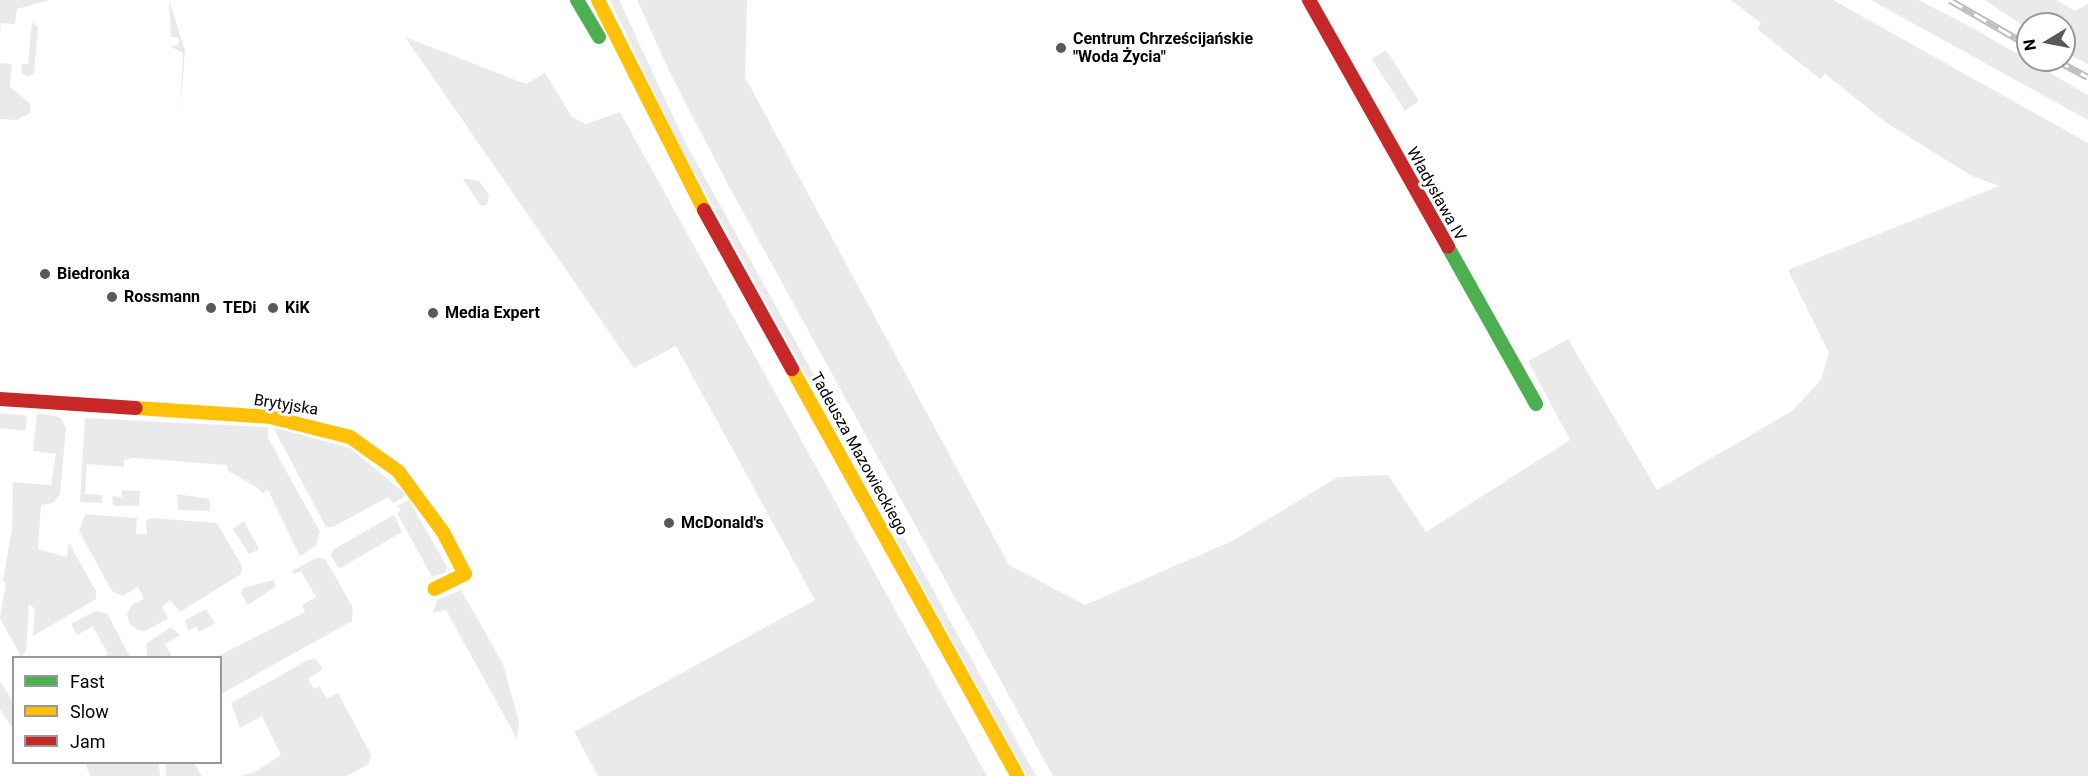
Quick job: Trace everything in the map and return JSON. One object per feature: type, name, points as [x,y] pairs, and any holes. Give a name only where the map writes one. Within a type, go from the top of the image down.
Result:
[{"type":"main road","name":"Tadeusza Mazowieckiego","points":[[577,0],[631,93],[670,148]]},
{"type":"main road","name":"Tadeusza Mazowieckiego","points":[[598,0],[670,148],[1018,776]]},
{"type":"main road","name":"Władysława IV","points":[[1309,0],[1536,404]]},
{"type":"main road","name":"Brytyjska","points":[[0,399],[270,417],[351,437],[398,471],[442,532],[465,574],[434,589]]},
{"type":"shaded area","points":[[0,0],[49,0],[17,9],[15,24],[1,23],[0,38]]},
{"type":"shaded area","points":[[169,0],[185,50],[180,116],[183,53],[170,46],[178,45],[179,38],[171,37]]},
{"type":"shaded area","points":[[610,0],[619,0],[684,140],[1036,776],[1027,776],[678,143]]},
{"type":"shaded area","points":[[637,0],[747,0],[745,77],[1009,565],[1085,605],[1232,541],[1338,477],[1388,475],[1426,532],[1570,440],[1528,361],[1568,339],[1657,490],[1792,411],[1821,380],[1829,353],[1788,270],[1999,186],[1972,176],[1888,124],[1825,74],[1820,79],[1757,29],[1761,23],[1731,0],[1833,0],[2088,143],[2088,776],[1053,776],[731,190],[672,77]]},
{"type":"shaded area","points":[[1871,0],[1918,0],[1971,27],[2016,53],[2016,72],[2048,72],[2088,95],[2088,120]]},
{"type":"shaded area","points":[[1985,0],[2056,0],[2075,11],[2088,4],[2088,64],[2076,58],[2076,12],[2016,12],[2016,21]]},
{"type":"shaded area","points":[[32,22],[38,27],[34,73],[28,77],[21,72],[22,64],[28,64]]},
{"type":"shaded area","points":[[405,37],[526,84],[545,73],[572,117],[586,124],[620,112],[987,776],[598,776],[574,732],[815,600],[676,346],[634,368]]},
{"type":"shaded area","points":[[1386,50],[1419,101],[1405,110],[1372,59]]},
{"type":"shaded area","points":[[0,63],[12,64],[10,87],[31,104],[30,113],[16,120],[0,119]]},
{"type":"shaded area","points":[[462,178],[479,181],[489,195],[487,205],[481,206]]},
{"type":"shaded area","points":[[0,413],[27,416],[25,431],[0,428]]},
{"type":"shaded area","points":[[37,413],[60,417],[66,428],[60,494],[53,503],[41,505],[38,549],[67,557],[69,543],[96,591],[96,599],[33,636],[35,609],[29,604],[26,651],[20,656],[0,618],[6,582],[3,581],[12,528],[13,482],[51,485],[56,454],[33,451]]},
{"type":"shaded area","points":[[85,418],[268,427],[268,438],[320,532],[316,546],[300,556],[268,490],[262,493],[258,488],[228,471],[227,465],[133,458],[124,460],[124,467],[87,464],[85,494],[102,495],[102,503],[80,502]]},
{"type":"shaded area","points":[[273,427],[350,448],[407,495],[394,503],[388,497],[333,527],[326,527]]},
{"type":"shaded area","points":[[122,490],[140,491],[139,506],[113,506],[112,496],[122,497]]},
{"type":"shaded area","points":[[177,494],[210,499],[210,511],[178,510]]},
{"type":"shaded area","points":[[409,500],[447,567],[445,573],[432,577],[397,513],[401,510],[397,506]]},
{"type":"shaded area","points":[[85,514],[137,518],[136,534],[147,534],[146,521],[151,518],[217,523],[242,566],[241,574],[180,612],[170,600],[162,606],[168,619],[144,631],[137,630],[129,623],[127,614],[131,605],[144,599],[138,587],[123,596],[112,591],[79,531]]},
{"type":"shaded area","points":[[394,515],[402,532],[339,569],[331,555],[334,549]]},
{"type":"shaded area","points":[[244,521],[259,549],[249,554],[233,529]]},
{"type":"shaded area","points":[[318,557],[326,560],[353,608],[352,621],[222,693],[222,656],[218,656],[305,612],[302,605],[316,597],[301,571],[294,574],[292,571]]},
{"type":"shaded area","points":[[273,580],[276,586],[248,605],[241,594],[243,588]]},
{"type":"shaded area","points":[[461,590],[503,664],[519,722],[517,739],[446,610],[433,613],[437,600]]},
{"type":"shaded area","points":[[206,609],[215,623],[199,632],[196,627],[188,631],[185,620]]},
{"type":"shaded area","points":[[95,611],[107,613],[129,656],[104,656],[108,654],[93,626],[77,635],[71,624]]},
{"type":"shaded area","points":[[171,627],[180,635],[165,644],[171,656],[147,656],[147,643]]},
{"type":"shaded area","points":[[316,659],[323,669],[308,679],[314,689],[319,686],[327,699],[338,693],[371,755],[369,764],[347,776],[240,776],[255,772],[281,755],[262,716],[240,728],[231,703],[308,660]]},
{"type":"shaded area","points":[[0,681],[12,700],[12,727],[0,709]]},
{"type":"shaded area","points":[[85,764],[158,764],[160,772],[160,776],[90,776]]},
{"type":"shaded area","points":[[165,764],[195,764],[202,776],[166,776]]},
{"type":"railway","points":[[1950,0],[2016,38]]},
{"type":"railway","points":[[2076,71],[2088,77]]},
{"type":"traffic: fast","points":[[577,0],[599,37]]},
{"type":"traffic: fast","points":[[1448,247],[1536,404]]},
{"type":"traffic: slow","points":[[598,0],[704,210]]},
{"type":"traffic: slow","points":[[792,369],[1018,776]]},
{"type":"traffic: slow","points":[[136,408],[270,417],[350,437],[398,471],[443,532],[465,574],[434,589]]},
{"type":"traffic: jam","points":[[1309,0],[1448,247]]},
{"type":"traffic: jam","points":[[704,210],[792,369]]},
{"type":"traffic: jam","points":[[0,399],[136,408]]},
{"type":"place","name":"Centrum Chrześcijańskie \"Woda Życia\"","points":[[1061,48]]},
{"type":"place","name":"Biedronka","points":[[45,274]]},
{"type":"place","name":"Rossmann","points":[[112,297]]},
{"type":"place","name":"TEDi","points":[[211,308]]},
{"type":"place","name":"KiK","points":[[273,308]]},
{"type":"place","name":"Media Expert","points":[[433,313]]},
{"type":"place","name":"McDonald's","points":[[669,523]]}]
